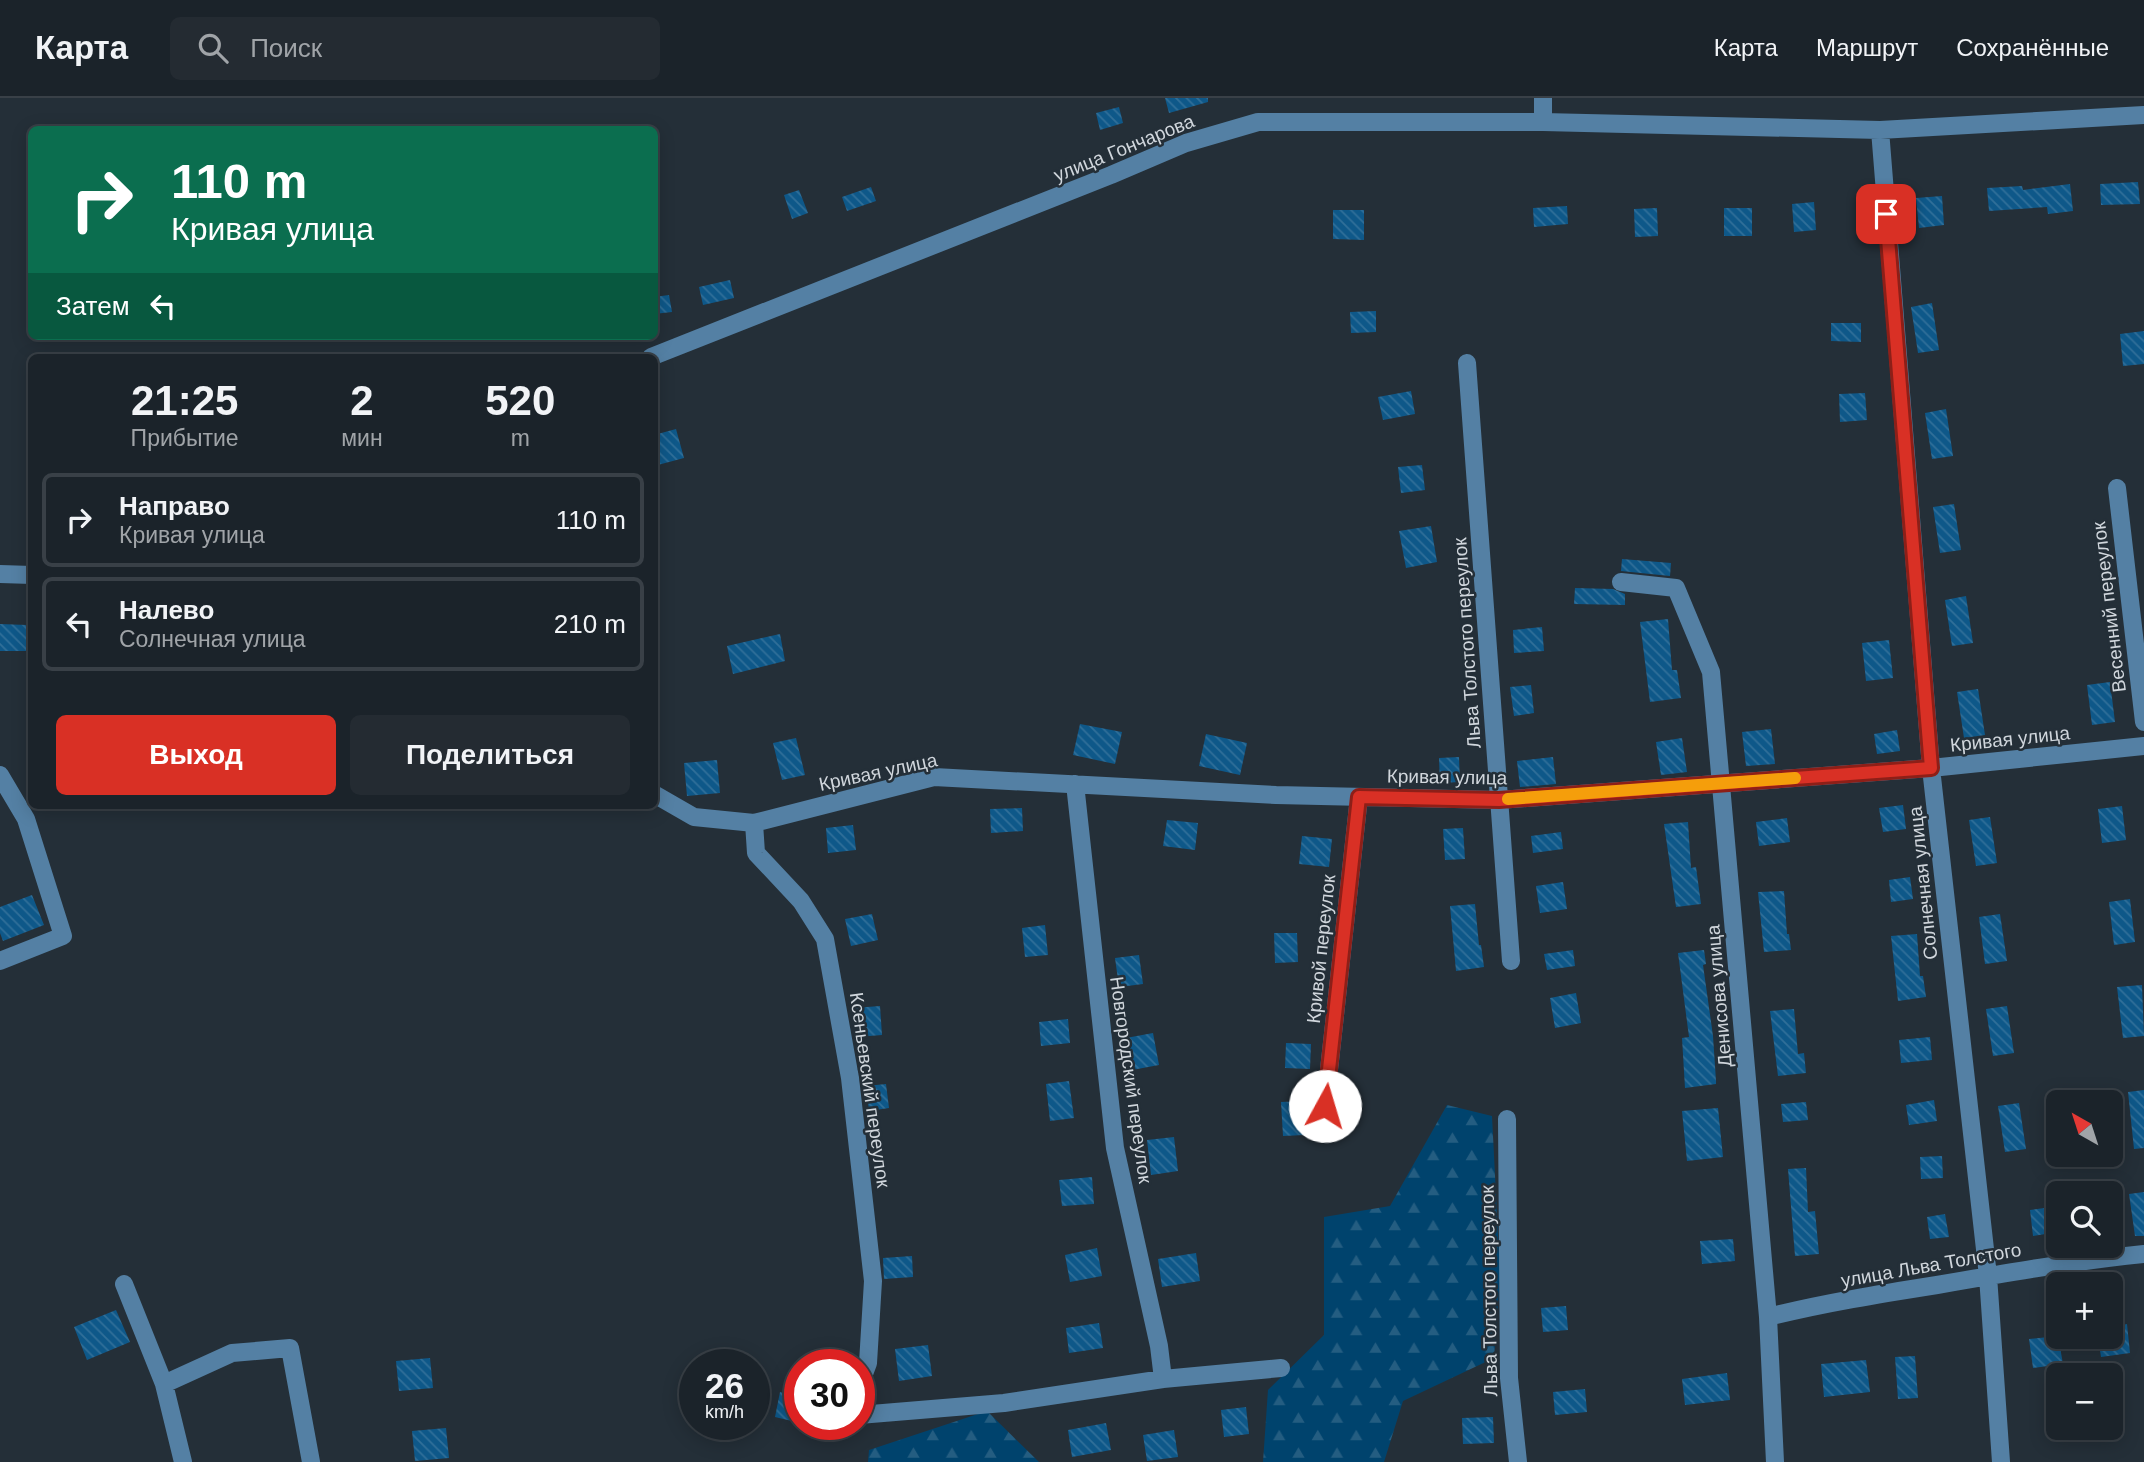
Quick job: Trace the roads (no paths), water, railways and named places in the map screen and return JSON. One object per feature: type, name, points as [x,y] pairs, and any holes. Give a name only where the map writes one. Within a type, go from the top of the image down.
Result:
[{"type":"street","points":[[1543,98],[1543,122]]},
{"type":"street","name":"улица Гончарова","points":[[658,354],[1186,144],[1258,122],[1543,122],[1880,130],[2144,115]]},
{"type":"street","name":"Солнечная улица","points":[[1880,130],[1931,768],[1988,1276],[2001,1462]]},
{"type":"street","name":"Льва Толстого переулок","points":[[1467,363],[1511,961]]},
{"type":"street","name":"Весенний переулок","points":[[2117,488],[2144,722]]},
{"type":"street","points":[[0,574],[28,575]]},
{"type":"street","name":"Денисова улица","points":[[1621,582],[1676,588],[1711,672],[1768,1317],[1775,1462]]},
{"type":"street","name":"Кривая улица","points":[[754,823],[934,777],[1276,795],[1499,800],[1931,768],[2144,746]]},
{"type":"street","points":[[0,775],[26,819],[63,936],[0,961]]},
{"type":"street","name":"Новгородский переулок","points":[[1075,784],[1115,1148],[1159,1346],[1163,1380]]},
{"type":"street","points":[[658,796],[694,817],[754,823]]},
{"type":"street","name":"Кривой переулок","points":[[1325,1106],[1359,797]]},
{"type":"street","name":"Ксеньевский переулок","points":[[754,823],[755,853],[801,901],[825,939],[850,1078],[873,1282],[869,1349]]},
{"type":"street","name":"Льва Толстого переулок","points":[[1507,1119],[1509,1378],[1518,1462]]},
{"type":"street","name":"улица Льва Толстого","points":[[1768,1317],[1814,1306],[1988,1276],[2144,1254]]},
{"type":"street","points":[[124,1284],[164,1384],[183,1462]]},
{"type":"street","points":[[164,1384],[232,1353],[290,1348],[311,1462]]},
{"type":"street","points":[[875,1414],[1004,1403],[1163,1380],[1281,1368]]}]
